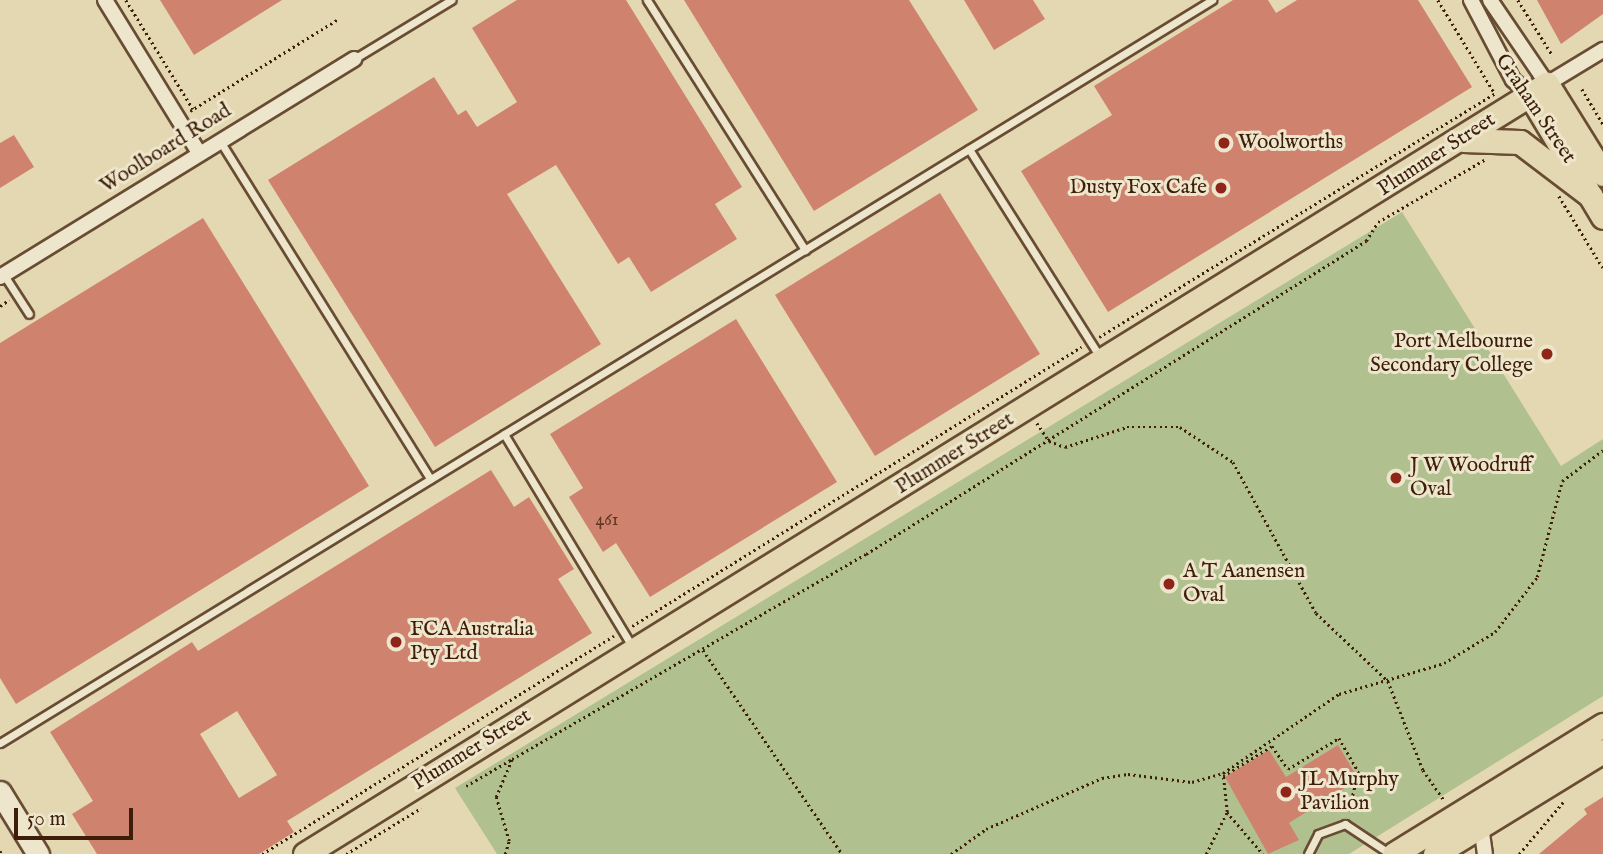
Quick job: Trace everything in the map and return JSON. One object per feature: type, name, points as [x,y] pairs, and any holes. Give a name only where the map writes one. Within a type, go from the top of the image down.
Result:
[{"type":"main road","name":"Plummer Street","points":[[311,852],[634,649],[1104,363],[1538,89]]},
{"type":"main road","name":"Graham Street","points":[[1538,89],[1603,174]]},
{"type":"main road","name":"Graham Street","points":[[1538,89],[1603,216]]},
{"type":"main road","points":[[1459,140],[1520,142],[1591,196]]},
{"type":"main road","points":[[1435,854],[1470,816],[1603,725]]},
{"type":"main road","points":[[1392,854],[1603,751]]},
{"type":"street","points":[[105,0],[199,153]]},
{"type":"street","name":"Graham Street","points":[[1471,0],[1513,80],[1538,89]]},
{"type":"street","name":"Graham Street","points":[[1490,0],[1538,89]]},
{"type":"street","name":"Plummer Street","points":[[1538,89],[1603,50]]},
{"type":"street","name":"Woolboard Road","points":[[2,276],[354,59]]},
{"type":"street","points":[[0,792],[37,854]]},
{"type":"street","points":[[1470,816],[1485,854]]},
{"type":"lane","points":[[354,59],[451,0]]},
{"type":"lane","points":[[647,0],[805,250]]},
{"type":"lane","points":[[0,743],[1212,0]]},
{"type":"lane","points":[[220,140],[430,480]]},
{"type":"lane","points":[[968,149],[1104,363]]},
{"type":"lane","points":[[2,276],[29,314]]},
{"type":"lane","points":[[503,434],[634,649]]},
{"type":"lane","points":[[1308,854],[1318,834],[1347,824],[1392,854]]},
{"type":"path","points":[[126,0],[193,108]]},
{"type":"path","points":[[1438,0],[1494,92]]},
{"type":"path","points":[[1518,0],[1553,56]]},
{"type":"path","points":[[178,118],[337,20]]},
{"type":"path","points":[[1582,89],[1603,124]]},
{"type":"path","points":[[466,786],[703,650],[1049,441],[1232,319],[1366,241],[1378,222],[1496,153]]},
{"type":"path","points":[[1555,190],[1603,268]]},
{"type":"path","points":[[1015,388],[1049,441],[1065,447],[1157,424],[1180,427],[1215,449],[1251,486],[1316,613],[1388,681],[1423,770],[1470,816]]},
{"type":"path","points":[[1223,774],[1339,694],[1457,658],[1507,618],[1537,577],[1562,481],[1603,450]]},
{"type":"path","points":[[703,650],[842,854]]},
{"type":"path","points":[[951,854],[986,829],[1102,778],[1128,774],[1192,782],[1223,774],[1272,746],[1288,769],[1339,738],[1359,772],[1347,824]]},
{"type":"path","points":[[505,854],[509,841],[496,797],[512,760]]},
{"type":"path","points":[[1206,854],[1227,812],[1223,774]]},
{"type":"path","points":[[1519,854],[1564,800]]},
{"type":"path","points":[[346,854],[421,808]]},
{"type":"path","points":[[1227,812],[1263,854]]},
{"type":"green space","points":[[1402,212],[1561,466],[1603,439],[1603,696],[1349,854],[497,854],[455,788]]},
{"type":"building","points":[[160,0],[282,0],[194,55]]},
{"type":"building","points":[[517,0],[626,0],[742,187],[715,204],[737,239],[651,292],[629,257],[618,264],[556,165],[507,194],[601,344],[435,447],[268,180],[434,77],[458,115],[466,110],[477,127],[517,102],[472,28]]},
{"type":"building","points":[[684,0],[909,0],[978,110],[814,211]]},
{"type":"building","points":[[964,0],[1033,0],[1045,19],[994,50]]},
{"type":"building","name":"Woolworths","points":[[1233,0],[1268,0],[1276,13],[1297,0],[1418,0],[1472,87],[1108,312],[1021,171],[1112,115],[1094,86]]},
{"type":"building","points":[[1537,0],[1603,0],[1603,14],[1561,44]]},
{"type":"building","points":[[14,135],[34,167],[0,188],[0,143]]},
{"type":"building","points":[[940,193],[1040,354],[875,456],[775,295]]},
{"type":"building","points":[[203,218],[369,486],[16,704],[0,678],[0,343]]},
{"type":"building","points":[[736,319],[837,482],[650,597],[616,543],[603,552],[569,497],[583,488],[550,434]]},
{"type":"building","name":"FCA Australia Pty Ltd","points":[[491,470],[514,507],[529,497],[574,569],[558,579],[592,633],[287,821],[294,832],[259,854],[97,854],[72,814],[93,801],[50,732],[192,642],[198,651]],"holes":[[[237,711],[277,775],[239,798],[200,734]]]},
{"type":"building","name":"JL Murphy Pavilion","points":[[1338,745],[1356,775],[1354,782],[1289,823],[1299,840],[1268,854],[1225,777],[1269,750],[1286,777]]},
{"type":"building","points":[[1603,797],[1603,854],[1539,854],[1587,814],[1584,809]]},
{"type":"place","name":"Woolworths","points":[[1224,143]]},
{"type":"place","name":"Dusty Fox Cafe","points":[[1221,188]]},
{"type":"place","name":"Port Melbourne Secondary College","points":[[1547,354]]},
{"type":"place","name":"J W Woodruff Oval","points":[[1396,478]]},
{"type":"place","name":"A T Aanensen Oval","points":[[1169,584]]},
{"type":"place","name":"FCA Australia Pty Ltd","points":[[396,642]]},
{"type":"place","name":"JL Murphy Pavilion","points":[[1286,792]]}]
